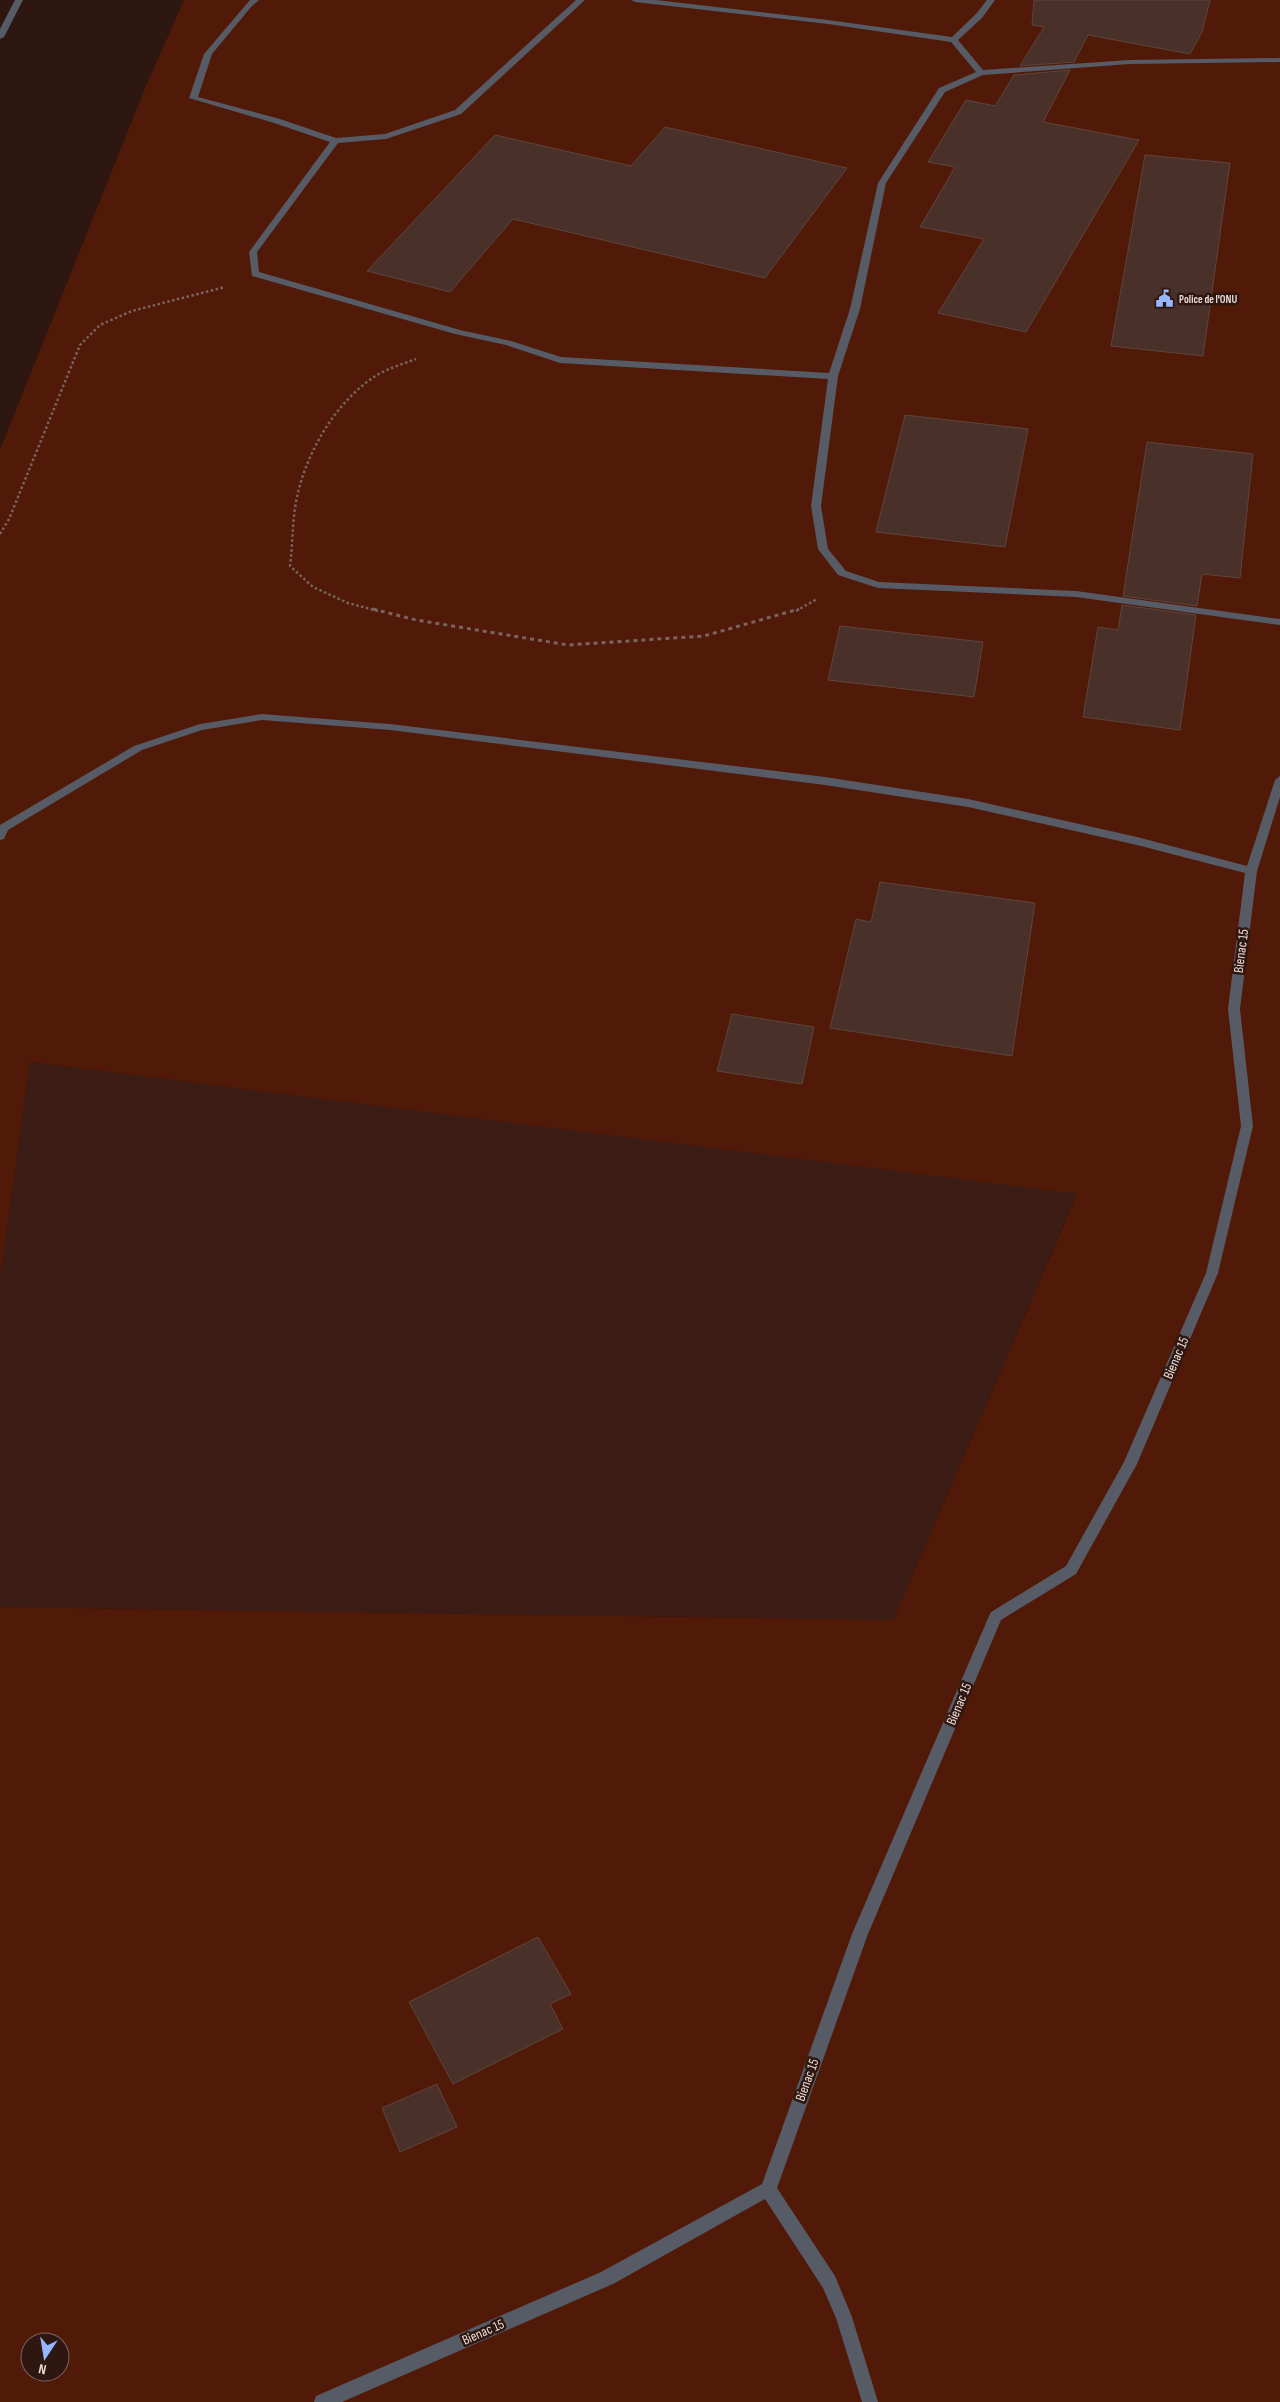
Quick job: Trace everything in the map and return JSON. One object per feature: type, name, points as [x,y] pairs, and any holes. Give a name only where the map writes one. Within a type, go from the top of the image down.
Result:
[{"type":"street","points":[[0,37],[19,0]]},
{"type":"street","points":[[256,0],[248,5],[208,54],[193,98],[278,121],[334,141],[386,136],[458,112],[581,0]]},
{"type":"street","points":[[635,0],[828,22],[954,40],[980,73]]},
{"type":"street","points":[[954,40],[979,16],[991,0]]},
{"type":"street","points":[[1280,60],[1130,62],[980,73],[942,90],[882,184],[855,309],[833,376],[816,506],[823,549],[842,573],[878,585],[1076,594],[1280,622]]},
{"type":"street","points":[[334,141],[253,252],[256,274],[458,332],[508,343],[560,360],[833,376]]},
{"type":"street","points":[[0,836],[4,828],[138,748],[200,727],[262,717],[390,727],[826,781],[968,803],[1137,841],[1251,871]]},
{"type":"street","name":"Bienac 15","points":[[322,2402],[607,2278],[768,2189],[860,1934],[996,1616],[1071,1570],[1130,1464],[1212,1273],[1248,1126],[1234,1009],[1251,871],[1280,780]]},
{"type":"street","points":[[768,2189],[829,2282],[844,2317],[870,2402]]},
{"type":"path","points":[[0,534],[13,510],[80,345],[100,325],[132,311],[208,293],[256,274]]},
{"type":"path","points":[[458,332],[440,348],[377,376],[354,394],[321,436],[306,462],[296,498],[290,566],[313,587],[348,603],[416,620],[568,645],[591,645],[704,636],[798,610],[830,592],[878,585]]},
{"type":"shaded area","points":[[184,0],[1280,0],[1280,2402],[0,2402],[0,1607],[893,1620],[1077,1194],[30,1062],[0,1281],[0,450],[146,86]]},
{"type":"shaded area","points":[[30,1062],[1077,1193],[893,1620],[0,1607],[0,1281]]},
{"type":"building","points":[[1034,0],[1210,0],[1202,32],[1190,54],[1088,35],[1074,62],[1020,66],[1044,27],[1032,25]]},
{"type":"building","points":[[1070,70],[1043,122],[1139,140],[1026,332],[938,313],[984,239],[920,227],[955,167],[928,162],[966,100],[995,106],[1014,75]]},
{"type":"building","points":[[665,127],[847,168],[765,278],[513,219],[450,292],[367,271],[495,135],[631,166]]},
{"type":"building","points":[[1145,155],[1230,163],[1203,356],[1111,346]]},
{"type":"building","points":[[905,415],[1028,429],[1005,547],[876,532]]},
{"type":"building","points":[[1147,442],[1253,454],[1240,578],[1202,574],[1197,606],[1123,596]]},
{"type":"building","points":[[1122,605],[1196,615],[1180,730],[1083,717],[1098,627],[1118,630]]},
{"type":"building","points":[[840,626],[983,642],[974,697],[828,680]]},
{"type":"building","points":[[880,882],[1035,903],[1012,1056],[830,1028],[856,919],[871,922]]},
{"type":"building","points":[[732,1014],[814,1027],[802,1084],[717,1071]]},
{"type":"building","points":[[538,1937],[571,1994],[550,2004],[563,2029],[453,2084],[409,2002]]},
{"type":"building","points":[[437,2084],[457,2127],[400,2152],[382,2108]]},
{"type":"place","name":"Police de l'ONU","points":[[1165,299]]}]
